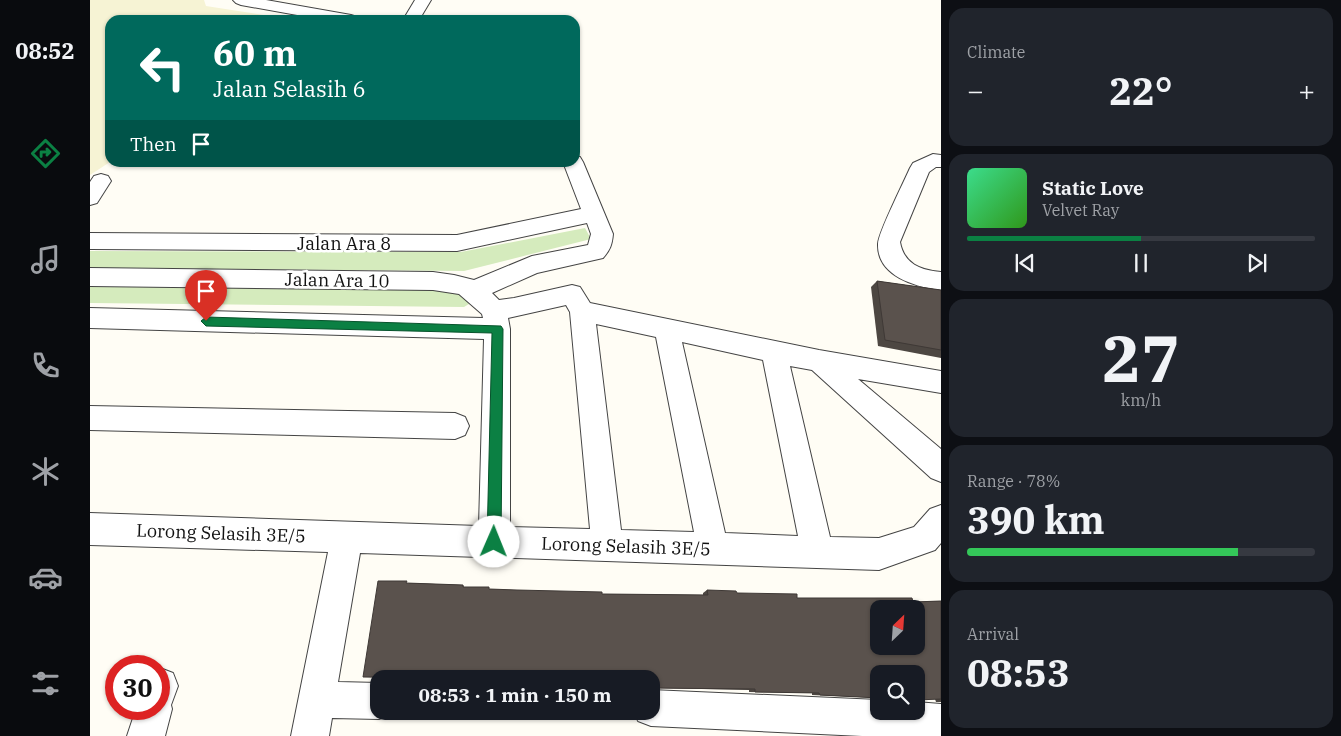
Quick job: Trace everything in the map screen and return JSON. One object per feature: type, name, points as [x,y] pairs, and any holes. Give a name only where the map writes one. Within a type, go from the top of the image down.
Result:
[{"type":"street","points":[[240,0],[294,15]]},
{"type":"street","points":[[414,15],[423,0]]},
{"type":"street","points":[[937,161],[920,168],[889,242],[891,256],[900,268],[924,279],[941,281]]},
{"type":"street","points":[[474,290],[532,265],[595,252],[601,244],[602,234],[575,167]]},
{"type":"street","name":"Jalan Ara 8","points":[[90,241],[457,244],[594,214]]},
{"type":"street","name":"Jalan Ara 10","points":[[90,277],[433,281],[462,284],[474,290],[496,320]]},
{"type":"street","points":[[577,302],[607,545]]},
{"type":"street","points":[[90,318],[496,320],[514,308],[577,302],[667,330],[819,361],[941,382]]},
{"type":"street","points":[[494,542],[496,320]]},
{"type":"street","points":[[667,330],[712,549]]},
{"type":"street","points":[[774,352],[817,552]]},
{"type":"street","points":[[819,361],[941,468]]},
{"type":"street","points":[[90,418],[455,426]]},
{"type":"street","name":"Lorong Selasih 3E/5","points":[[90,530],[879,554],[924,539],[941,520]]},
{"type":"street","points":[[310,736],[347,537]]},
{"type":"street","points":[[317,699],[370,701]]},
{"type":"street","points":[[660,708],[941,722]]},
{"type":"street","points":[[146,736],[151,720]]},
{"type":"shaded area","points":[[90,0],[204,0],[206,6],[264,15],[105,15],[105,165],[90,175]]},
{"type":"green space","points":[[585,228],[591,239],[464,271],[90,268],[90,251],[461,252]]},
{"type":"green space","points":[[90,286],[445,289],[456,291],[463,295],[469,304],[464,307],[90,303]]},
{"type":"building","points":[[877,281],[941,290],[941,350],[885,340]]},
{"type":"building","points":[[378,581],[463,585],[463,587],[489,587],[489,589],[602,592],[602,594],[708,595],[707,590],[736,591],[737,593],[797,594],[797,598],[912,598],[912,600],[870,600],[870,655],[925,655],[925,602],[941,601],[941,699],[925,700],[925,665],[870,665],[870,698],[820,695],[819,693],[755,692],[755,689],[660,688],[660,670],[370,670],[370,677],[363,677]]},
{"type":"route","points":[[206,321],[497,329],[494,542]]}]
